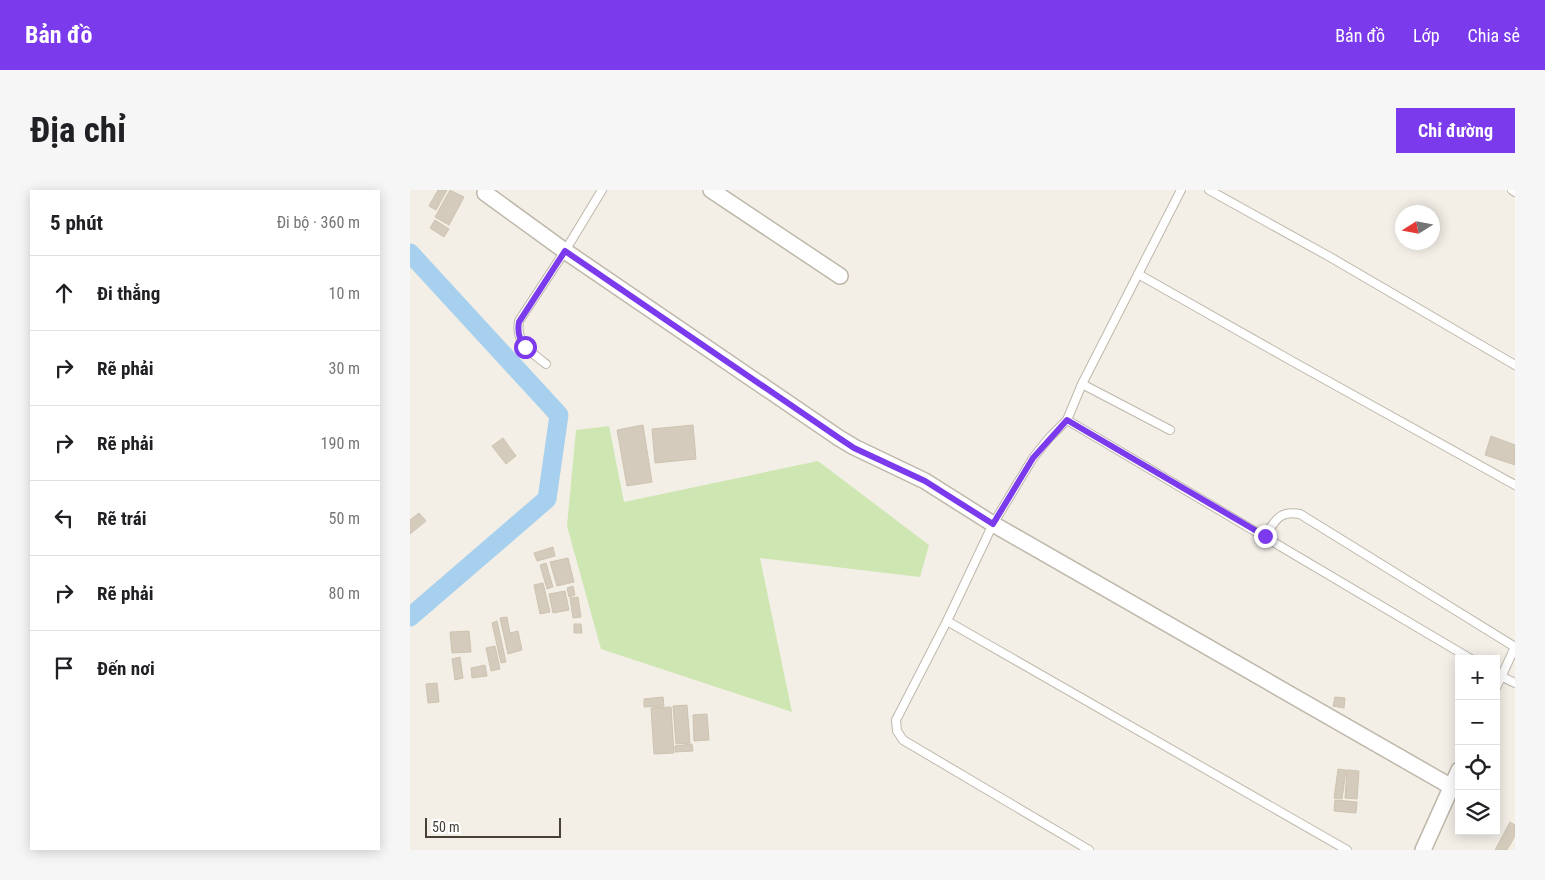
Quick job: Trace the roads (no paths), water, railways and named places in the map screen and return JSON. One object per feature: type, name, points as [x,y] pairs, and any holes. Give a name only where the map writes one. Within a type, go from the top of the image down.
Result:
[{"type":"street","points":[[711,190],[840,276]]},
{"type":"street","points":[[485,193],[565,251],[854,448],[925,481],[993,524],[1450,786]]},
{"type":"street","points":[[1423,850],[1455,777]]},
{"type":"lane","points":[[546,364],[525,347],[520,339],[519,322],[602,190]]},
{"type":"lane","points":[[1089,850],[903,740],[898,731],[896,720],[947,621],[993,524],[1033,458],[1067,420],[1082,384],[1180,190]]},
{"type":"lane","points":[[1209,190],[1330,257],[1515,365]]},
{"type":"lane","points":[[1138,274],[1515,485]]},
{"type":"lane","points":[[1082,384],[1170,430]]},
{"type":"lane","points":[[1067,420],[1464,655]]},
{"type":"lane","points":[[1265,536],[1276,520],[1283,514],[1290,512],[1300,514],[1515,647],[1500,673]]},
{"type":"lane","points":[[947,621],[1347,850]]},
{"type":"lane","points":[[1500,676],[1515,683]]},
{"type":"waterway","points":[[410,253],[559,415],[547,499],[410,617]]}]
